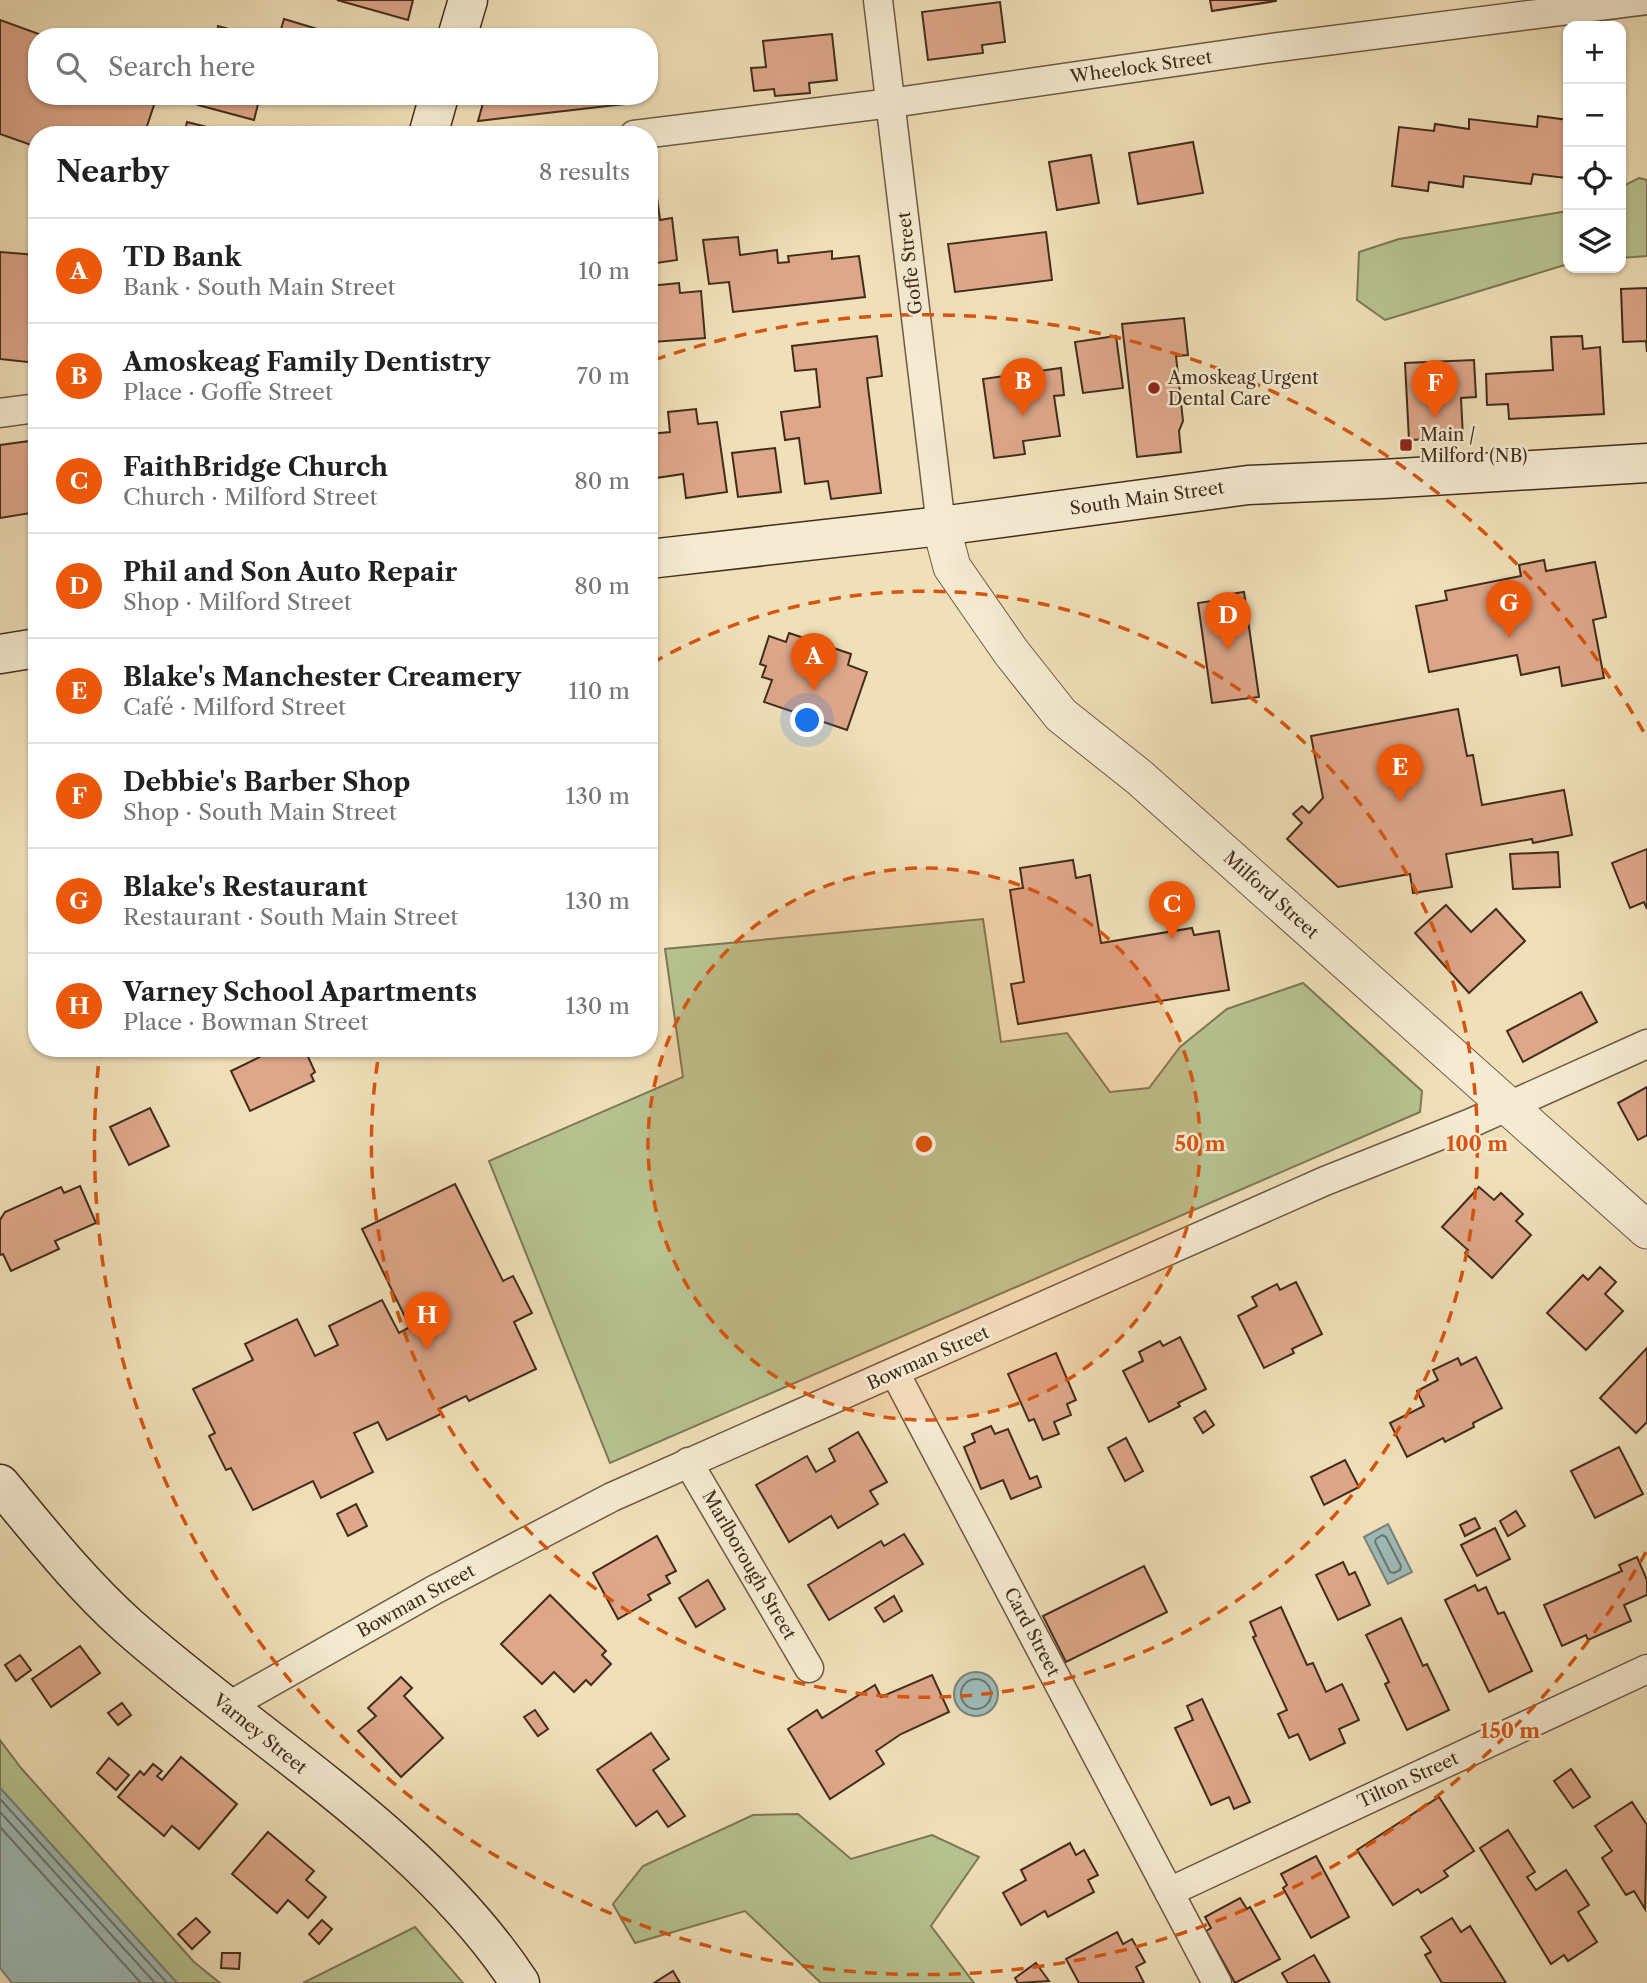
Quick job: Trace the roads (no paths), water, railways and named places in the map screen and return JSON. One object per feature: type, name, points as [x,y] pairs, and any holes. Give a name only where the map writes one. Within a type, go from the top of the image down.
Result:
[{"type":"main road","points":[[460,28],[468,0]]},
{"type":"main road","points":[[431,126],[436,105]]},
{"type":"main road","name":"South Main Street","points":[[658,558],[941,526],[1248,485],[1396,479],[1647,463]]},
{"type":"main road","points":[[0,654],[28,649]]},
{"type":"main road","name":"Varney Street","points":[[0,1484],[73,1572],[127,1625],[377,1827],[434,1878],[479,1926],[520,1983]]},
{"type":"street","name":"Goffe Street","points":[[878,0],[941,526]]},
{"type":"street","name":"Wheelock Street","points":[[658,132],[891,103],[1264,49],[1647,0]]},
{"type":"street","points":[[0,413],[28,409]]},
{"type":"street","name":"Milford Street","points":[[941,526],[952,567],[1011,652],[1061,715],[1139,777],[1647,1230]]},
{"type":"street","name":"Bowman Street","points":[[227,1707],[455,1579],[612,1497],[1325,1181],[1471,1123],[1647,1044]]},
{"type":"street","name":"Card Street","points":[[895,1373],[1217,1983]]},
{"type":"street","name":"Marlborough Street","points":[[688,1462],[809,1668]]},
{"type":"street","name":"Tilton Street","points":[[1169,1892],[1647,1669]]},
{"type":"water","points":[[1388,1524],[1412,1572],[1388,1584],[1364,1537]]},
{"type":"water","points":[[976,1672],[992,1678],[998,1694],[992,1710],[976,1716],[960,1710],[954,1694],[960,1678]]},
{"type":"water","points":[[0,1788],[177,1983],[12,1983],[0,1968]]},
{"type":"place","name":"Amoskeag Urgent Dental Care","points":[[1154,388]]},
{"type":"place","name":"Amoskeag Family Dentistry","points":[[1023,416]]},
{"type":"place","name":"Debbie's Barber Shop","points":[[1435,418]]},
{"type":"place","name":"Main / Milford (NB)","points":[[1406,445]]},
{"type":"place","name":"Blake's Restaurant","points":[[1509,638]]},
{"type":"place","name":"Phil and Son Auto Repair","points":[[1228,650]]},
{"type":"place","name":"TD Bank","points":[[814,691]]},
{"type":"place","name":"Blake's Manchester Creamery","points":[[1400,802]]},
{"type":"place","name":"FaithBridge Church","points":[[1172,939]]},
{"type":"place","name":"Varney School Apartments","points":[[427,1350]]}]
